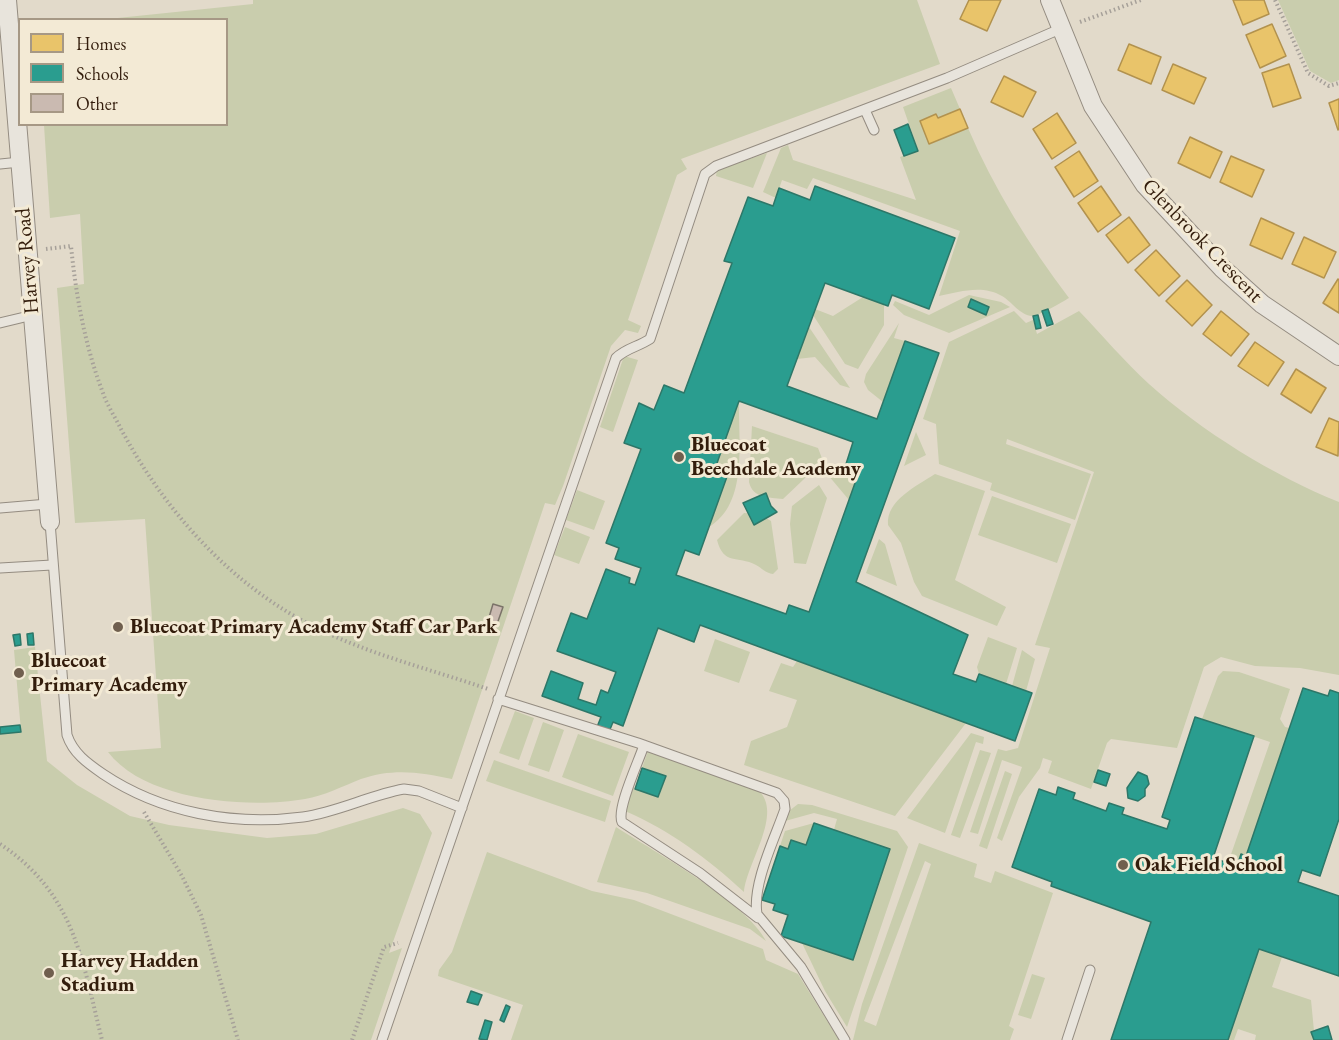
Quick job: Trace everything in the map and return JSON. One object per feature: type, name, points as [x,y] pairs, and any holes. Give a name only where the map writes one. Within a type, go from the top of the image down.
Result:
[{"type":"street","name":"Harvey Road","points":[[7,0],[49,513]]},
{"type":"street","name":"Glenbrook Crescent","points":[[1050,0],[1093,105],[1145,185],[1222,268],[1262,304],[1339,356]]},
{"type":"lane","points":[[382,1040],[616,358],[624,350],[641,345],[650,339],[705,174],[716,166],[947,78],[1060,29]]},
{"type":"lane","points":[[865,110],[874,130]]},
{"type":"lane","points":[[0,164],[20,162]]},
{"type":"lane","points":[[0,323],[33,315]]},
{"type":"lane","points":[[0,508],[49,513],[67,735],[71,749],[120,785],[182,811],[265,820],[304,817],[404,789],[419,791],[462,808]]},
{"type":"lane","points":[[0,568],[52,565]]},
{"type":"lane","points":[[499,696],[777,793],[784,801],[785,808],[755,902],[760,919]]},
{"type":"lane","points":[[644,745],[623,805],[620,817],[622,822],[700,873],[760,919],[801,967],[845,1040]]},
{"type":"lane","points":[[1067,1040],[1090,970]]},
{"type":"path","points":[[1060,29],[1142,0]]},
{"type":"path","points":[[1275,0],[1308,73],[1329,86],[1339,83]]},
{"type":"path","points":[[28,251],[71,246],[81,319],[103,394],[135,454],[165,499],[209,550],[262,594],[296,617],[339,639],[499,696]]},
{"type":"path","points":[[142,794],[144,813],[182,876],[201,915],[238,1040]]},
{"type":"path","points":[[0,844],[44,884],[74,930],[102,1040]]},
{"type":"path","points":[[352,1040],[384,947],[417,939]]},
{"type":"green space","points":[[253,0],[917,0],[940,64],[681,159],[687,169],[677,175],[628,320],[641,326],[638,333],[625,330],[611,346],[563,486],[555,505],[545,503],[452,779],[418,773],[384,773],[361,779],[312,798],[256,803],[228,801],[199,798],[147,781],[125,768],[108,752],[161,748],[145,519],[75,523],[57,288],[84,284],[80,214],[50,218],[44,126],[228,126],[228,18],[118,18],[253,4]]},
{"type":"green space","points":[[1278,0],[1339,0],[1339,80],[1331,83],[1310,71]]},
{"type":"green space","points":[[951,88],[960,109],[938,118],[936,114],[920,122],[930,144],[968,128],[1013,216],[1069,298],[1040,314],[1028,315],[1002,296],[987,290],[970,290],[939,296],[960,231],[813,178],[807,189],[782,180],[776,198],[763,192],[781,148],[788,145],[793,160],[916,200],[900,157],[918,150],[903,107]]},
{"type":"green space","points":[[767,153],[753,188],[716,176],[717,170]]},
{"type":"green space","points":[[969,295],[1001,302],[1010,307],[949,333],[904,315],[893,305],[895,301],[929,315]]},
{"type":"green space","points":[[863,297],[884,304],[884,325],[858,369],[845,364],[813,315],[815,309],[833,316]]},
{"type":"green space","points":[[1014,311],[1026,323],[1033,320],[1037,334],[1079,311],[1140,375],[1191,419],[1264,466],[1339,502],[1339,675],[1300,668],[1255,666],[1221,657],[1204,667],[1177,748],[1111,739],[1107,743],[1091,789],[1048,773],[1052,761],[1043,758],[1040,768],[1019,797],[1002,841],[997,838],[1022,767],[1002,760],[978,834],[970,832],[998,749],[1006,751],[1018,748],[1050,648],[1035,645],[1094,472],[1007,439],[1006,444],[1091,474],[1075,520],[990,490],[992,483],[939,464],[936,424],[923,419],[949,342]]},
{"type":"green space","points":[[899,323],[894,338],[905,341],[883,402],[868,390],[864,382],[866,374]]},
{"type":"green space","points":[[809,327],[850,388],[840,385],[815,357],[797,359]]},
{"type":"green space","points":[[624,356],[638,360],[613,432],[600,427]]},
{"type":"green space","points":[[739,401],[740,452],[736,487],[722,516],[709,527],[716,466]]},
{"type":"green space","points":[[752,426],[818,448],[823,461],[783,499],[762,496],[751,488],[749,482]]},
{"type":"green space","points":[[916,432],[926,455],[904,466]]},
{"type":"green space","points":[[846,464],[860,469],[849,500],[828,475]]},
{"type":"green space","points":[[935,474],[985,491],[955,580],[1006,607],[997,626],[922,596],[914,582],[901,543],[888,525],[892,508],[897,501]]},
{"type":"green space","points":[[819,485],[827,498],[806,564],[794,563],[790,524],[792,506]]},
{"type":"green space","points":[[577,490],[605,501],[594,530],[566,520]]},
{"type":"green space","points":[[992,496],[1071,524],[1057,563],[978,535]]},
{"type":"green space","points":[[744,513],[759,514],[771,521],[778,569],[773,574],[749,562],[727,557],[720,548],[717,540]]},
{"type":"green space","points":[[565,527],[590,537],[579,564],[554,555]]},
{"type":"green space","points":[[879,539],[885,544],[897,586],[866,573]]},
{"type":"green space","points":[[988,637],[1017,648],[1006,684],[979,674],[977,667]]},
{"type":"green space","points":[[715,639],[750,652],[739,683],[704,671]]},
{"type":"green space","points":[[35,647],[47,761],[77,785],[130,816],[169,825],[267,838],[316,834],[403,808],[420,814],[432,833],[389,953],[402,948],[371,1040],[0,1040],[0,734],[21,731],[14,650]]},
{"type":"green space","points":[[1022,650],[1035,659],[1026,691],[1012,686]]},
{"type":"green space","points":[[797,661],[966,723],[895,816],[744,765],[751,741],[787,727],[797,700],[769,691],[781,663],[793,667]]},
{"type":"green space","points":[[1223,671],[1239,672],[1290,689],[1280,719],[1285,727],[1290,728],[1246,856],[1241,855],[1237,866],[1228,863],[1270,742],[1202,719],[1218,676]]},
{"type":"green space","points":[[515,711],[534,718],[519,760],[499,753]]},
{"type":"green space","points":[[543,722],[564,730],[549,772],[528,765]]},
{"type":"green space","points":[[971,733],[984,737],[983,744],[976,742],[945,833],[907,818]]},
{"type":"green space","points":[[578,734],[629,752],[613,796],[562,777]]},
{"type":"green space","points":[[980,750],[991,753],[960,838],[951,835]]},
{"type":"green space","points":[[648,751],[758,790],[765,800],[766,824],[744,892],[688,846],[658,827],[625,811],[633,788],[659,796],[666,776],[642,768]]},
{"type":"green space","points":[[494,760],[611,801],[605,822],[486,781]]},
{"type":"green space","points":[[1005,771],[1012,774],[987,849],[979,846]]},
{"type":"green space","points":[[798,804],[812,805],[897,831],[908,847],[847,1027],[825,991],[802,943],[837,819],[814,813],[785,821],[789,811]]},
{"type":"green space","points":[[814,823],[806,845],[791,840],[788,849],[780,846],[785,831]]},
{"type":"green space","points":[[616,827],[720,894],[740,910],[766,941],[750,929],[647,893],[597,882]]},
{"type":"green space","points":[[919,843],[977,864],[974,877],[991,883],[995,871],[1053,893],[1009,1026],[1014,1029],[1010,1040],[853,1040],[862,1004]],"holes":[[[925,861],[931,864],[876,1026],[864,1021]]]},
{"type":"green space","points":[[487,852],[592,891],[634,900],[763,949],[766,960],[798,974],[839,1040],[511,1040],[523,1005],[438,976],[439,970],[452,952]]},
{"type":"green space","points":[[1259,949],[1282,957],[1272,987],[1311,1000],[1314,1031],[1311,1032],[1314,1040],[1255,1040],[1256,1035],[1238,1029],[1234,1040],[1228,1040]]},
{"type":"green space","points":[[1032,974],[1045,978],[1031,1019],[1018,1015]]},
{"type":"building: Homes","points":[[969,0],[1001,0],[987,31],[960,19]]},
{"type":"building: Homes","points":[[1233,0],[1264,0],[1269,14],[1243,25]]},
{"type":"building: Homes","points":[[1272,24],[1286,56],[1260,68],[1246,35]]},
{"type":"building: Homes","points":[[1129,44],[1161,57],[1151,84],[1118,70]]},
{"type":"building: Homes","points":[[1173,64],[1206,78],[1194,104],[1162,90]]},
{"type":"building: Homes","points":[[1289,64],[1301,98],[1273,107],[1262,73]]},
{"type":"building: Homes","points":[[1004,76],[1036,92],[1023,117],[991,102]]},
{"type":"building: Homes","points":[[1339,99],[1339,129],[1338,130],[1329,103]]},
{"type":"building: Homes","points":[[960,109],[968,128],[929,144],[920,121],[936,114],[938,118]]},
{"type":"building: Homes","points":[[1057,113],[1076,143],[1052,159],[1033,129]]},
{"type":"building: Homes","points":[[1190,137],[1222,152],[1210,178],[1178,163]]},
{"type":"building: Homes","points":[[1079,151],[1098,181],[1074,197],[1055,167]]},
{"type":"building: Homes","points":[[1231,156],[1264,170],[1252,197],[1220,182]]},
{"type":"building: Homes","points":[[1101,186],[1121,215],[1098,232],[1078,203]]},
{"type":"building: Homes","points":[[1129,217],[1150,245],[1128,263],[1106,235]]},
{"type":"building: Homes","points":[[1261,218],[1294,233],[1282,259],[1250,245]]},
{"type":"building: Homes","points":[[1304,237],[1336,252],[1324,278],[1292,264]]},
{"type":"building: Homes","points":[[1156,250],[1180,276],[1159,296],[1135,270]]},
{"type":"building: Homes","points":[[1187,280],[1212,305],[1192,326],[1166,301]]},
{"type":"building: Homes","points":[[1339,280],[1339,313],[1323,303]]},
{"type":"building: Homes","points":[[1221,311],[1249,334],[1231,356],[1203,334]]},
{"type":"building: Homes","points":[[1255,342],[1284,362],[1268,386],[1238,366]]},
{"type":"building: Homes","points":[[1296,369],[1326,388],[1311,413],[1281,394]]},
{"type":"building: Homes","points":[[1329,418],[1339,422],[1338,456],[1316,447]]},
{"type":"building: Schools","points":[[908,124],[918,151],[904,156],[894,130]]},
{"type":"building: Schools","name":"Bluecoat Beechdale Academy","points":[[815,186],[955,238],[929,309],[892,295],[888,306],[825,283],[787,386],[877,419],[905,341],[939,353],[856,582],[968,635],[953,674],[976,682],[979,674],[1032,693],[1015,741],[700,625],[694,642],[658,628],[623,726],[613,722],[609,732],[597,727],[601,717],[542,696],[551,671],[583,683],[578,699],[596,705],[601,690],[608,693],[616,672],[557,651],[571,613],[587,619],[606,569],[630,578],[629,583],[635,585],[641,568],[615,559],[619,548],[606,543],[641,449],[624,443],[639,403],[654,410],[664,385],[684,393],[732,263],[724,261],[748,197],[773,206],[779,188],[810,200]],"holes":[[[739,401],[853,442],[846,464],[860,469],[809,612],[789,605],[786,614],[676,575],[685,550],[699,555],[729,471],[716,466]]]},
{"type":"building: Schools","points":[[971,299],[989,307],[986,315],[968,307]]},
{"type":"building: Schools","points":[[1048,309],[1053,324],[1047,326],[1042,311]]},
{"type":"building: Schools","points":[[1038,315],[1041,328],[1036,329],[1033,316]]},
{"type":"building: Schools","points":[[766,493],[771,506],[777,512],[754,525],[743,503]]},
{"type":"building: Schools","points":[[33,633],[34,645],[28,645],[27,634]]},
{"type":"building: Schools","points":[[20,634],[21,645],[15,646],[13,635]]},
{"type":"building: Schools","name":"Oak Field School","points":[[1303,688],[1328,696],[1330,690],[1339,693],[1339,819],[1320,876],[1302,870],[1298,882],[1339,896],[1339,976],[1259,949],[1228,1040],[1111,1040],[1151,922],[1051,886],[1052,882],[1012,867],[1039,789],[1056,795],[1058,787],[1075,793],[1073,799],[1106,811],[1109,803],[1124,808],[1122,814],[1167,829],[1170,820],[1162,817],[1195,717],[1254,736],[1213,858],[1237,866],[1241,854],[1246,856]]},
{"type":"building: Schools","points":[[20,725],[21,732],[0,734],[0,727]]},
{"type":"building: Schools","points":[[642,768],[666,776],[658,797],[635,789]]},
{"type":"building: Schools","points":[[1098,770],[1110,774],[1106,786],[1094,782]]},
{"type":"building: Schools","points":[[1138,772],[1147,776],[1149,784],[1145,789],[1145,796],[1138,801],[1128,798],[1127,788]]},
{"type":"building: Schools","points":[[814,823],[890,849],[853,960],[781,936],[788,915],[773,910],[775,904],[762,900],[780,846],[788,849],[791,840],[806,845]]},
{"type":"building: Schools","points":[[471,991],[482,995],[478,1005],[467,1002]]},
{"type":"building: Schools","points":[[506,1005],[510,1007],[504,1022],[500,1020]]},
{"type":"building: Schools","points":[[485,1020],[492,1022],[487,1040],[479,1039]]},
{"type":"building: Schools","points":[[1328,1026],[1332,1040],[1314,1040],[1311,1032]]},
{"type":"building: Other","points":[[493,604],[503,607],[496,627],[487,624]]},
{"type":"place","name":"Bluecoat Beechdale Academy","points":[[679,457]]},
{"type":"place","name":"Bluecoat Primary Academy Staff Car Park","points":[[118,627]]},
{"type":"place","name":"Bluecoat Primary Academy","points":[[19,673]]},
{"type":"place","name":"Oak Field School","points":[[1123,865]]},
{"type":"place","name":"Harvey Hadden Stadium","points":[[49,973]]}]
